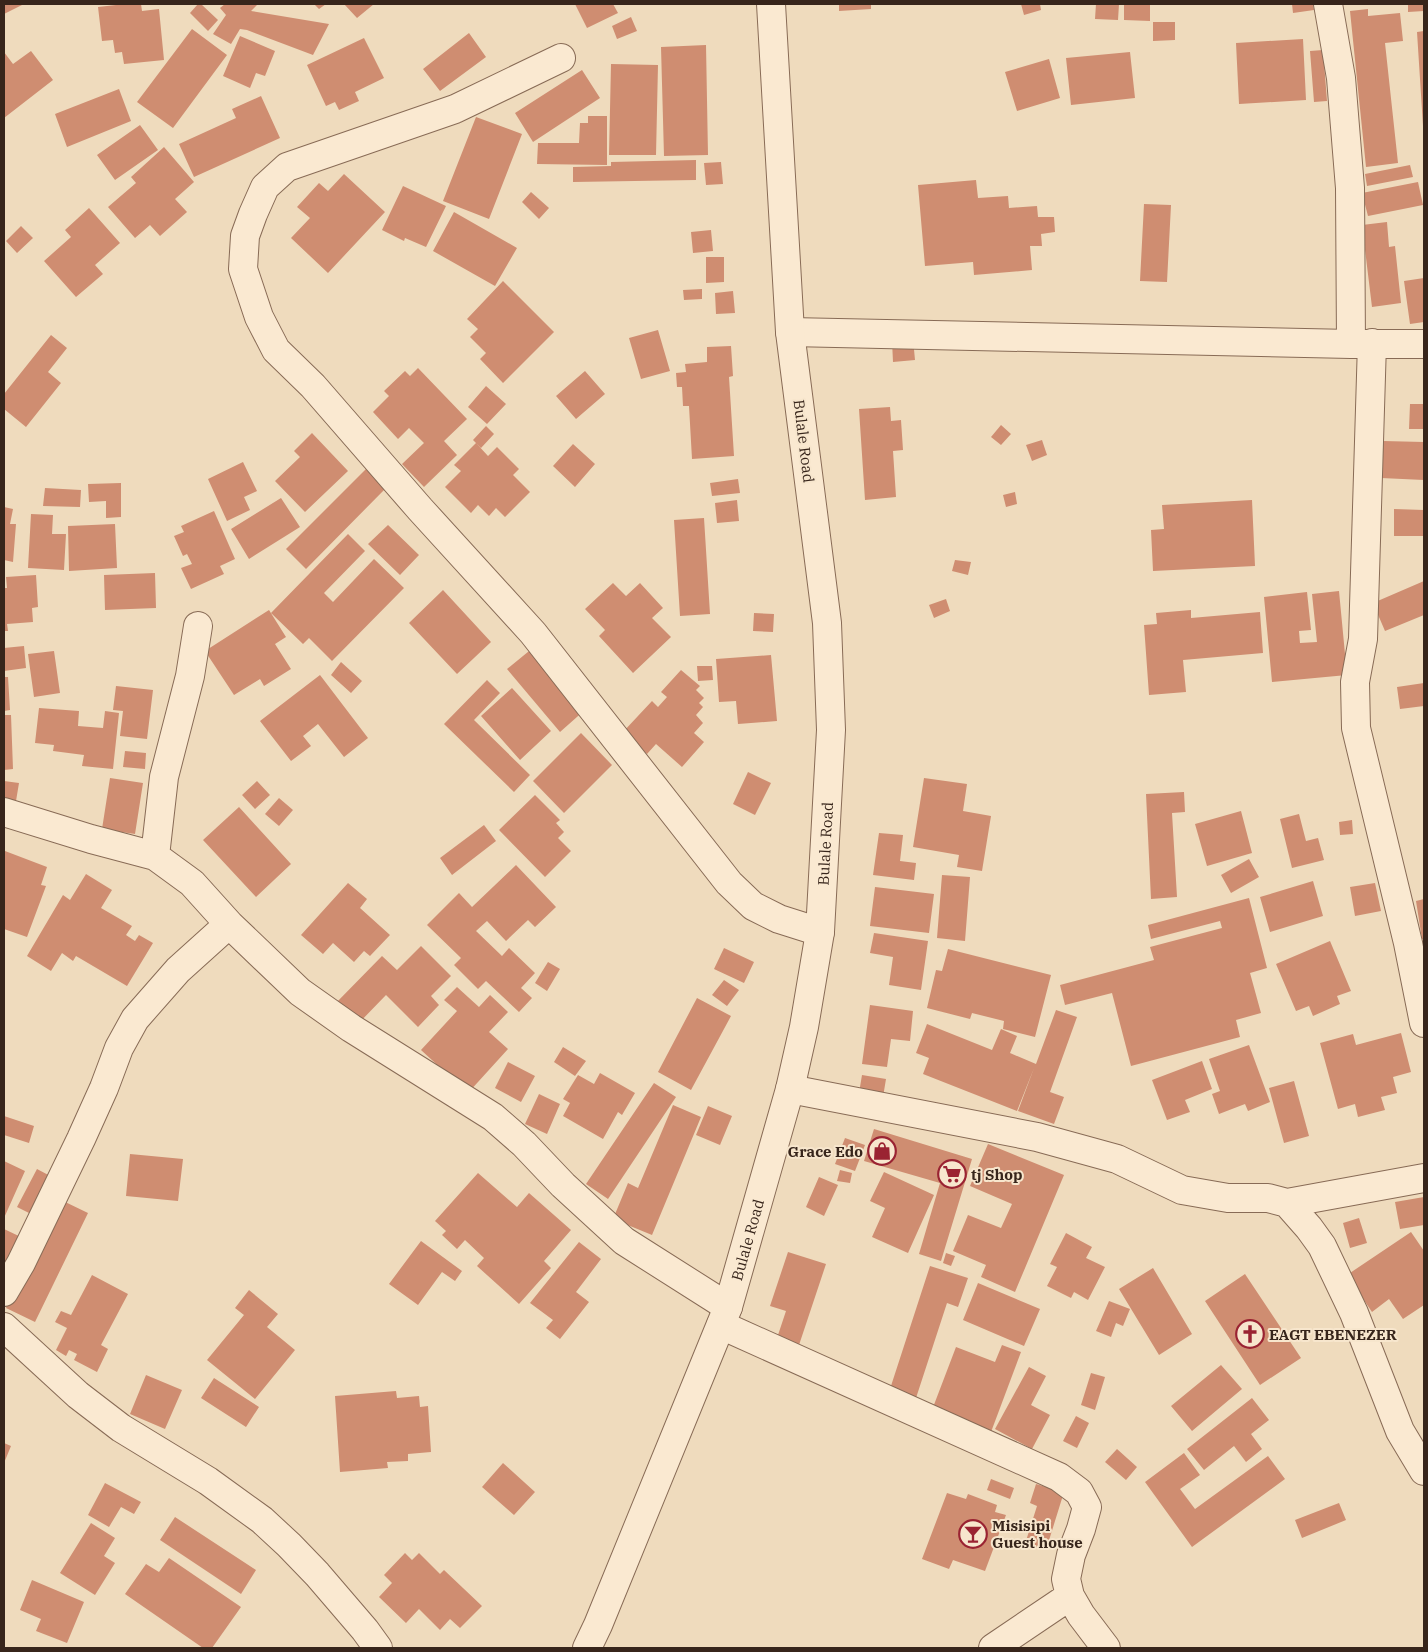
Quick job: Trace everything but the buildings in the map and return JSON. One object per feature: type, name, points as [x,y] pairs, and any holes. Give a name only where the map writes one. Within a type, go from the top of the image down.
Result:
[{"type":"street","name":"Bulale Road","points":[[587,1648],[602,1616],[724,1316],[790,1089],[804,1027],[820,932],[831,730],[827,623],[790,332],[771,4]]},
{"type":"street","points":[[1328,4],[1341,78],[1361,343],[1363,639],[1356,682],[1356,728],[1408,943],[1424,1023]]},
{"type":"street","points":[[561,58],[456,109],[287,167],[265,187],[257,205],[245,236],[243,269],[259,317],[276,350],[313,386],[420,509],[533,633],[729,883],[753,906],[779,919],[820,932]]},
{"type":"street","points":[[790,332],[1424,344]]},
{"type":"street","points":[[156,856],[164,778],[190,676],[198,626]]},
{"type":"street","points":[[4,812],[90,839],[156,856],[192,883],[229,924],[300,992],[351,1028],[492,1117],[524,1144],[564,1185],[624,1241],[724,1316],[1059,1478],[1079,1492],[1087,1507],[1071,1555],[1066,1579],[1070,1596],[1080,1615],[1106,1648]]},
{"type":"street","points":[[4,1292],[21,1263],[82,1139],[119,1048],[135,1019],[178,970],[229,924]]},
{"type":"street","points":[[790,1089],[1037,1137],[1117,1159],[1182,1190],[1228,1198],[1268,1198],[1287,1203],[1424,1178]]},
{"type":"street","points":[[1287,1203],[1322,1246],[1354,1313],[1400,1431],[1424,1471]]},
{"type":"street","points":[[4,1327],[78,1395],[121,1428],[208,1481],[262,1520],[290,1545],[311,1568],[365,1630],[378,1648]]},
{"type":"street","points":[[992,1648],[1070,1596]]},
{"type":"place","name":"Grace Edo","points":[[882,1151]]},
{"type":"place","name":"tj Shop","points":[[952,1174]]},
{"type":"place","name":"EAGT EBENEZER","points":[[1250,1334]]},
{"type":"place","name":"Misisipi Guest house","points":[[973,1534]]}]
